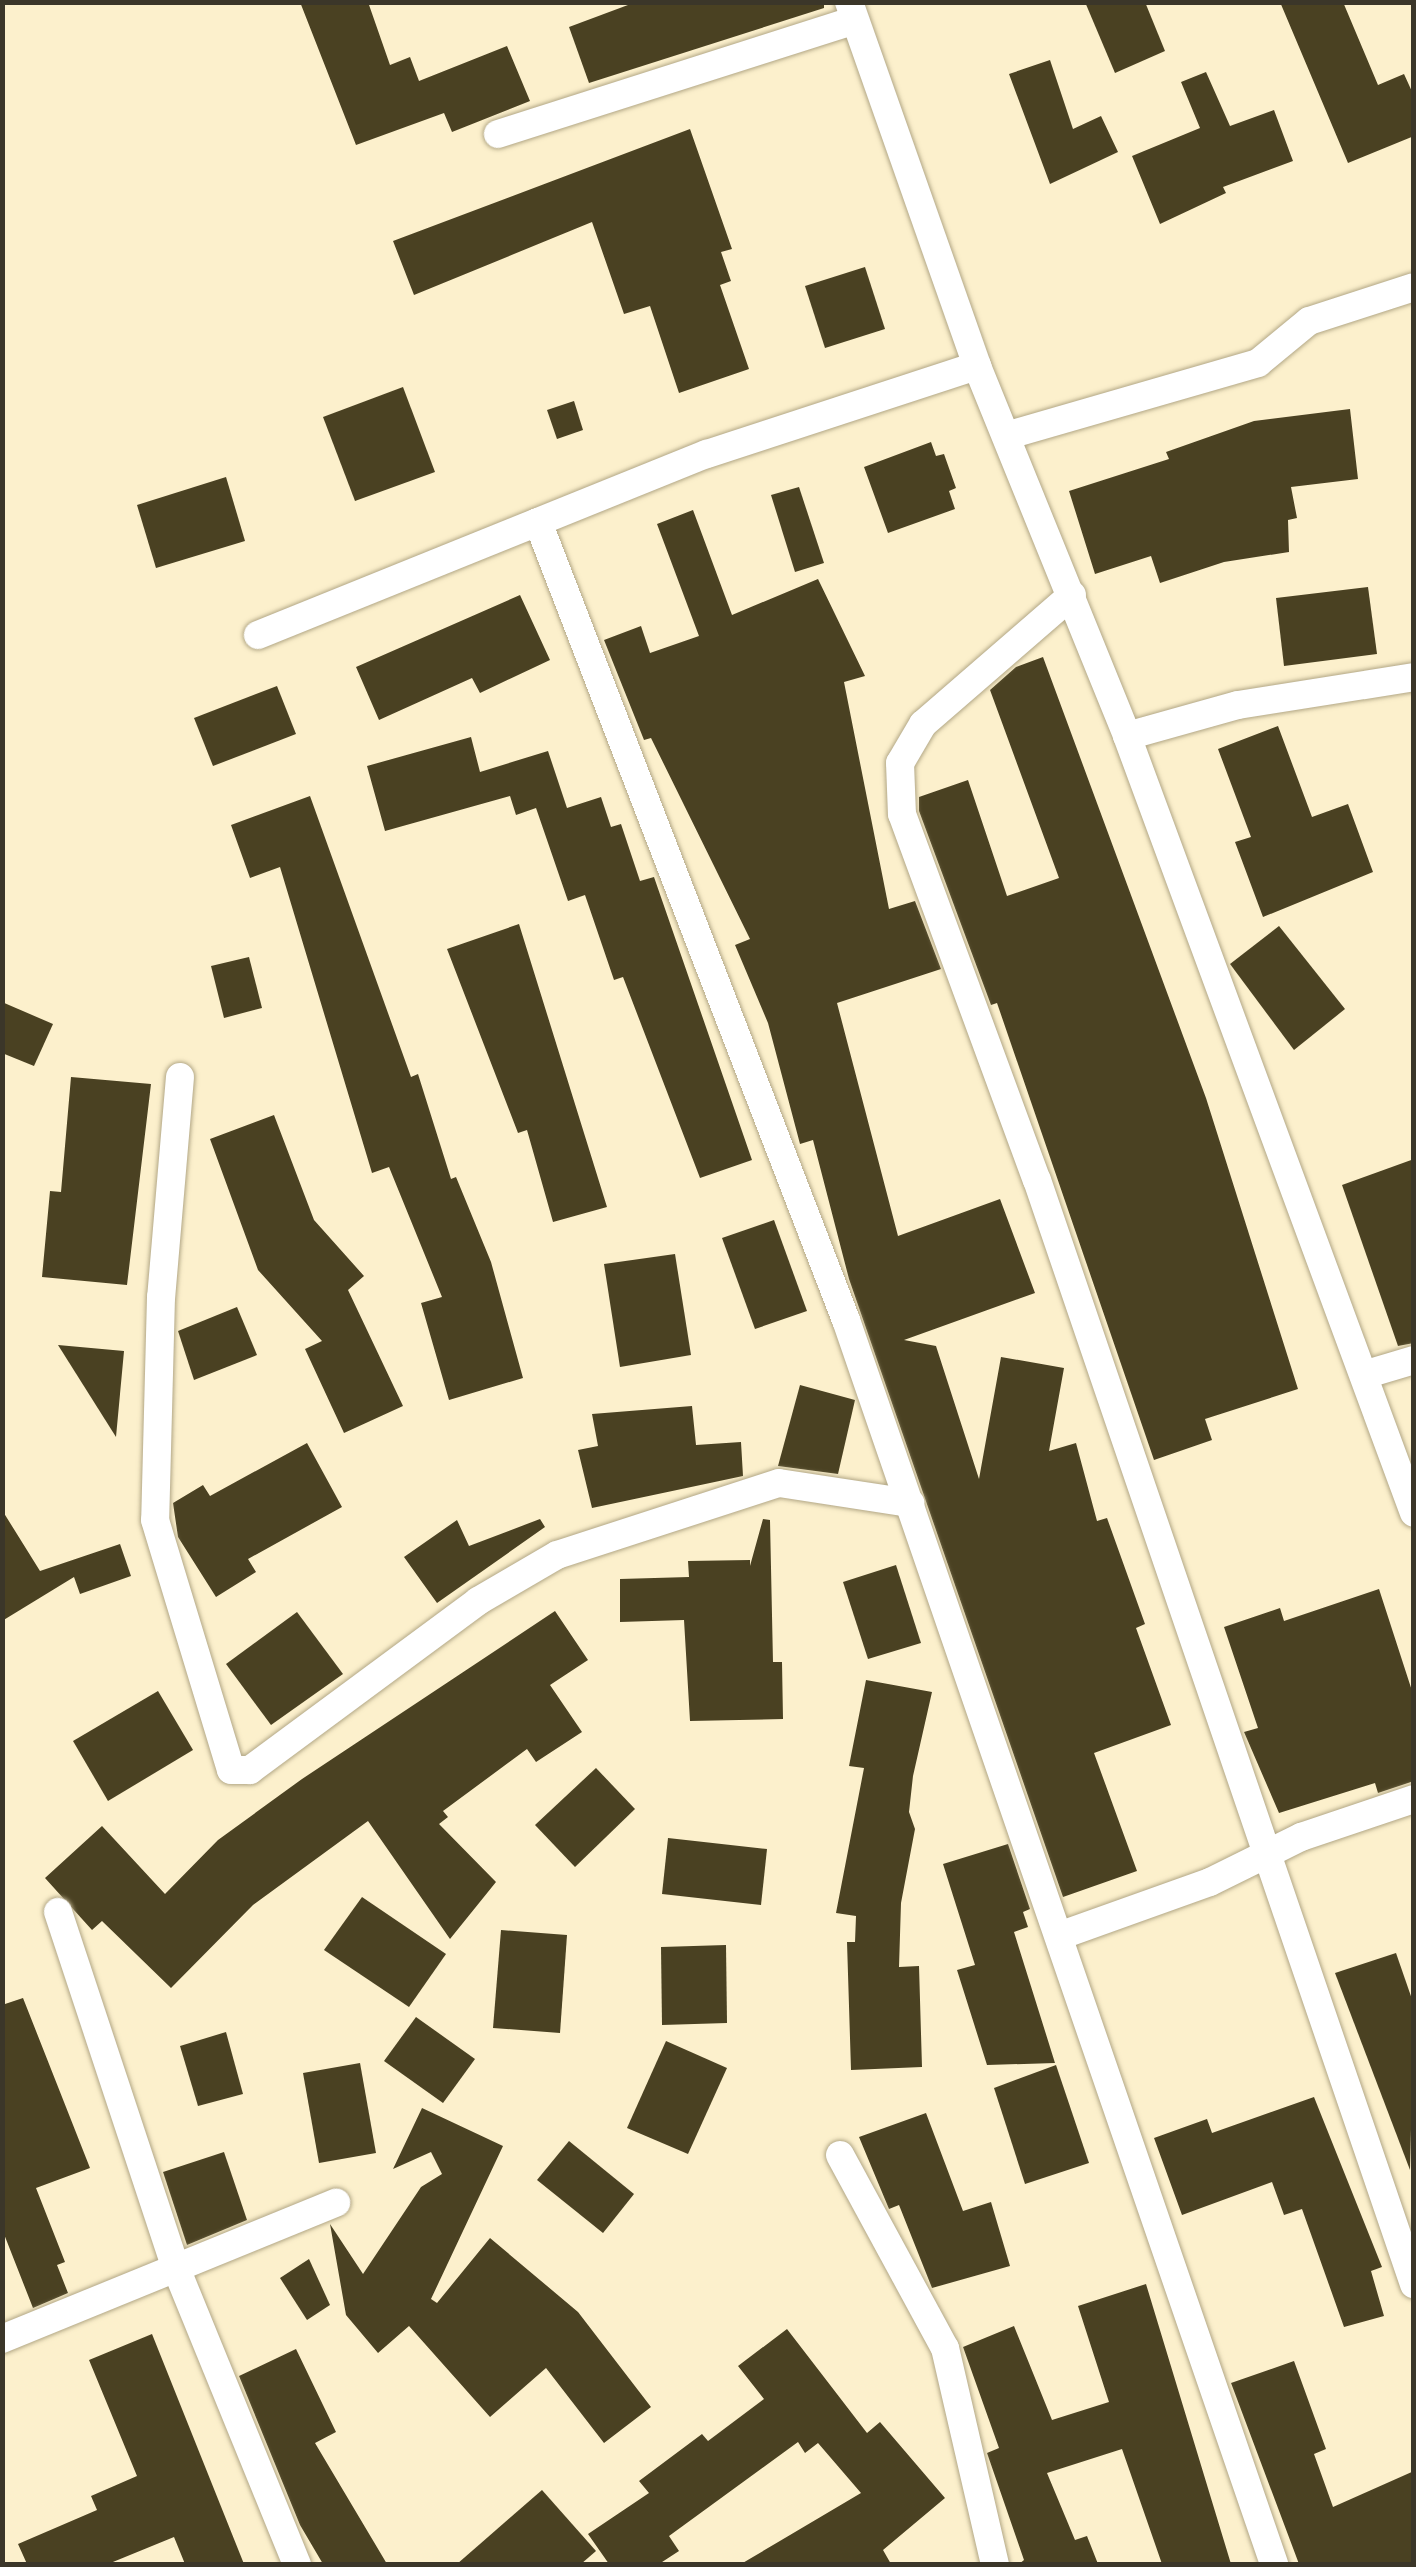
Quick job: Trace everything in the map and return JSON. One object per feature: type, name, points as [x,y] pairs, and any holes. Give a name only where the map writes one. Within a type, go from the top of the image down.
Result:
[{"type":"street","points":[[498,134],[851,12],[977,366],[1127,736],[1366,1374],[1414,1513]]},
{"type":"street","points":[[1008,435],[1258,363],[1309,321],[1414,286]]},
{"type":"street","points":[[258,635],[707,454],[977,366]]},
{"type":"street","points":[[538,522],[910,1503],[1274,2564]]},
{"type":"street","points":[[1072,596],[923,724],[900,763],[902,814],[1269,1853],[1414,2284]]},
{"type":"street","points":[[1127,736],[1238,706],[1414,677]]},
{"type":"street","points":[[180,1078],[162,1297],[155,1520],[231,1770],[250,1770],[463,1611],[557,1555],[778,1484],[910,1503]]},
{"type":"street","points":[[1366,1374],[1414,1360]]},
{"type":"street","points":[[1059,1936],[1210,1882],[1269,1853],[1414,1799]]},
{"type":"street","points":[[58,1912],[176,2268],[297,2564]]},
{"type":"street","points":[[840,2154],[945,2348],[995,2564]]},
{"type":"street","points":[[2,2339],[336,2203]]},
{"type":"building","points":[[300,2],[368,2],[390,65],[410,57],[419,81],[507,46],[530,101],[452,132],[444,113],[356,145]]},
{"type":"building","points":[[636,2],[824,2],[824,8],[589,83],[569,27]]},
{"type":"building","points":[[1085,2],[1145,2],[1165,51],[1115,73]]},
{"type":"building","points":[[1280,2],[1343,2],[1378,85],[1404,74],[1414,96],[1414,136],[1348,163]]},
{"type":"building","points":[[1050,60],[1073,129],[1101,116],[1118,152],[1050,184],[1009,74]]},
{"type":"building","points":[[1206,72],[1230,126],[1274,110],[1293,161],[1223,187],[1226,193],[1160,224],[1132,156],[1200,128],[1181,82]]},
{"type":"building","points":[[690,129],[732,249],[721,252],[731,281],[720,285],[749,369],[679,393],[650,306],[624,314],[592,222],[414,295],[393,241]]},
{"type":"building","points":[[865,267],[885,329],[825,348],[805,286]]},
{"type":"building","points":[[403,387],[435,472],[355,501],[323,417]]},
{"type":"building","points":[[574,401],[583,430],[557,439],[547,410]]},
{"type":"building","points":[[1350,409],[1358,479],[1291,487],[1297,518],[1288,520],[1289,552],[1224,562],[1160,583],[1151,556],[1095,574],[1069,491],[1169,459],[1166,452],[1254,421]]},
{"type":"building","points":[[931,442],[936,456],[944,454],[956,488],[949,491],[955,509],[888,533],[864,467]]},
{"type":"building","points":[[226,477],[245,541],[156,568],[137,505]]},
{"type":"building","points":[[799,487],[824,563],[795,572],[771,495]]},
{"type":"building","points":[[693,510],[732,615],[818,579],[865,676],[844,682],[889,909],[915,901],[941,969],[837,1003],[898,1236],[1000,1199],[1035,1293],[904,1340],[936,1346],[979,1479],[1001,1357],[1064,1368],[1049,1451],[1076,1443],[1097,1521],[1107,1518],[1145,1624],[1136,1628],[1171,1725],[1094,1753],[1137,1871],[1063,1897],[849,1279],[813,1140],[800,1144],[768,1023],[735,945],[750,939],[651,738],[644,740],[604,640],[641,626],[650,653],[699,636],[657,524]]},
{"type":"building","points":[[1368,587],[1377,654],[1284,666],[1276,598]]},
{"type":"building","points":[[520,595],[550,660],[480,693],[472,678],[379,720],[356,667]]},
{"type":"building","points":[[1043,657],[1206,1098],[1298,1389],[1205,1419],[1212,1440],[1154,1460],[997,1003],[991,1005],[919,811],[919,797],[968,780],[1007,896],[1059,878],[990,690],[1016,667]]},
{"type":"building","points":[[277,686],[296,734],[213,766],[194,718]]},
{"type":"building","points":[[1278,726],[1312,817],[1348,804],[1373,872],[1263,917],[1235,842],[1251,837],[1218,749]]},
{"type":"building","points":[[471,737],[480,772],[548,751],[567,808],[601,797],[611,827],[621,824],[640,881],[654,877],[752,1160],[700,1178],[623,977],[614,980],[585,895],[568,901],[536,808],[516,815],[510,796],[385,831],[367,766]]},
{"type":"building","points":[[310,796],[411,1077],[418,1074],[451,1179],[456,1177],[491,1262],[523,1378],[449,1400],[421,1303],[442,1297],[389,1167],[372,1173],[280,867],[250,878],[231,825]]},
{"type":"building","points":[[519,924],[607,1207],[553,1222],[527,1130],[518,1133],[447,949]]},
{"type":"building","points":[[1279,926],[1345,1009],[1294,1050],[1230,964]]},
{"type":"building","points":[[249,957],[262,1008],[224,1018],[211,966]]},
{"type":"building","points":[[2,1002],[53,1024],[34,1066],[2,1053]]},
{"type":"building","points":[[71,1077],[151,1084],[127,1285],[42,1277],[50,1191],[61,1192]]},
{"type":"building","points":[[274,1115],[314,1220],[364,1276],[348,1290],[403,1406],[344,1433],[305,1349],[322,1341],[258,1270],[210,1139]]},
{"type":"building","points":[[1414,1159],[1414,1343],[1398,1346],[1342,1185]]},
{"type":"building","points":[[774,1220],[807,1311],[755,1329],[722,1238]]},
{"type":"building","points":[[675,1254],[691,1355],[620,1367],[604,1264]]},
{"type":"building","points":[[237,1307],[257,1355],[194,1380],[178,1331]]},
{"type":"building","points":[[58,1345],[124,1351],[116,1437]]},
{"type":"building","points":[[800,1385],[855,1400],[838,1474],[778,1466]]},
{"type":"building","points":[[692,1406],[696,1445],[741,1442],[743,1476],[592,1508],[578,1450],[598,1446],[592,1414]]},
{"type":"building","points":[[307,1443],[342,1507],[248,1559],[256,1572],[216,1597],[178,1537],[173,1503],[203,1485],[210,1496]]},
{"type":"building","points":[[2,1510],[40,1571],[120,1544],[131,1576],[80,1594],[74,1577],[2,1621]]},
{"type":"building","points":[[540,1519],[545,1527],[437,1603],[404,1557],[457,1520],[469,1546]]},
{"type":"building","points":[[763,1519],[770,1520],[773,1662],[782,1662],[783,1719],[690,1721],[684,1620],[620,1622],[620,1579],[689,1577],[688,1561],[750,1560],[750,1566]]},
{"type":"building","points":[[896,1565],[921,1643],[868,1659],[843,1582]]},
{"type":"building","points":[[1379,1589],[1414,1697],[1414,1781],[1378,1793],[1375,1783],[1279,1813],[1244,1732],[1258,1728],[1224,1627],[1280,1608],[1284,1621]]},
{"type":"building","points":[[555,1611],[588,1660],[550,1685],[582,1732],[536,1762],[527,1749],[443,1811],[448,1817],[439,1824],[496,1882],[450,1939],[368,1821],[253,1905],[171,1988],[102,1921],[92,1930],[45,1878],[102,1826],[165,1894],[218,1840],[302,1779]]},
{"type":"building","points":[[297,1612],[343,1674],[271,1725],[226,1664]]},
{"type":"building","points":[[866,1680],[932,1692],[913,1776],[909,1812],[915,1829],[901,1903],[899,1967],[919,1966],[922,2067],[851,2070],[847,1942],[855,1942],[856,1916],[836,1913],[864,1768],[849,1766]]},
{"type":"building","points":[[158,1691],[193,1750],[108,1801],[73,1741]]},
{"type":"building","points":[[596,1768],[635,1809],[575,1867],[535,1825]]},
{"type":"building","points":[[668,1838],[767,1849],[761,1905],[662,1894]]},
{"type":"building","points":[[1008,1844],[1030,1909],[1023,1912],[1028,1927],[1014,1932],[1055,2063],[987,2065],[957,1970],[975,1965],[943,1864]]},
{"type":"building","points":[[362,1897],[446,1954],[409,2007],[324,1950]]},
{"type":"building","points":[[501,1930],[567,1935],[560,2033],[493,2028]]},
{"type":"building","points":[[726,1945],[727,2023],[662,2025],[661,1947]]},
{"type":"building","points":[[1396,1953],[1414,2005],[1410,2170],[1335,1973]]},
{"type":"building","points":[[23,1998],[90,2168],[36,2188],[65,2262],[57,2265],[68,2293],[33,2308],[2,2229],[2,2005]]},
{"type":"building","points":[[416,2017],[475,2059],[443,2103],[384,2061]]},
{"type":"building","points":[[226,2032],[243,2094],[198,2106],[180,2046]]},
{"type":"building","points":[[666,2041],[727,2068],[688,2154],[627,2128]]},
{"type":"building","points":[[360,2063],[376,2153],[319,2163],[303,2073]]},
{"type":"building","points":[[1056,2065],[1089,2163],[1025,2184],[994,2088]]},
{"type":"building","points":[[1314,2097],[1382,2267],[1371,2271],[1384,2316],[1344,2327],[1302,2209],[1284,2215],[1272,2182],[1182,2215],[1154,2138],[1207,2119],[1212,2133]]},
{"type":"building","points":[[422,2108],[503,2146],[431,2299],[437,2303],[490,2238],[578,2312],[651,2407],[604,2443],[546,2368],[490,2417],[409,2326],[378,2353],[346,2315],[330,2224],[363,2274],[421,2187],[442,2174],[431,2152],[393,2169]]},
{"type":"building","points":[[926,2113],[963,2211],[991,2202],[1010,2266],[932,2288],[899,2205],[889,2209],[859,2137]]},
{"type":"building","points":[[569,2141],[634,2194],[603,2233],[537,2180]]},
{"type":"building","points":[[224,2152],[247,2220],[187,2245],[163,2172]]},
{"type":"building","points":[[309,2259],[330,2305],[307,2320],[280,2278]]},
{"type":"building","points":[[1146,2284],[1231,2564],[1162,2564],[1122,2449],[1047,2473],[1075,2540],[1087,2536],[1098,2564],[1019,2564],[1024,2560],[987,2453],[999,2448],[963,2347],[1014,2326],[1052,2420],[1109,2402],[1078,2306]]},
{"type":"building","points":[[787,2329],[867,2433],[880,2422],[945,2498],[883,2550],[891,2564],[741,2564],[861,2493],[818,2443],[805,2453],[798,2442],[669,2536],[679,2551],[659,2564],[609,2564],[588,2534],[649,2493],[639,2481],[702,2434],[708,2441],[764,2399],[738,2366]]},
{"type":"building","points":[[152,2334],[244,2564],[185,2564],[174,2537],[108,2564],[27,2564],[18,2544],[97,2510],[91,2496],[137,2476],[89,2360]]},
{"type":"building","points":[[296,2349],[336,2432],[315,2443],[387,2564],[323,2564],[300,2525],[239,2376]]},
{"type":"building","points":[[1294,2361],[1326,2449],[1314,2454],[1333,2507],[1414,2471],[1414,2564],[1299,2564],[1231,2383]]},
{"type":"building","points":[[542,2490],[596,2551],[581,2564],[457,2564]]}]
